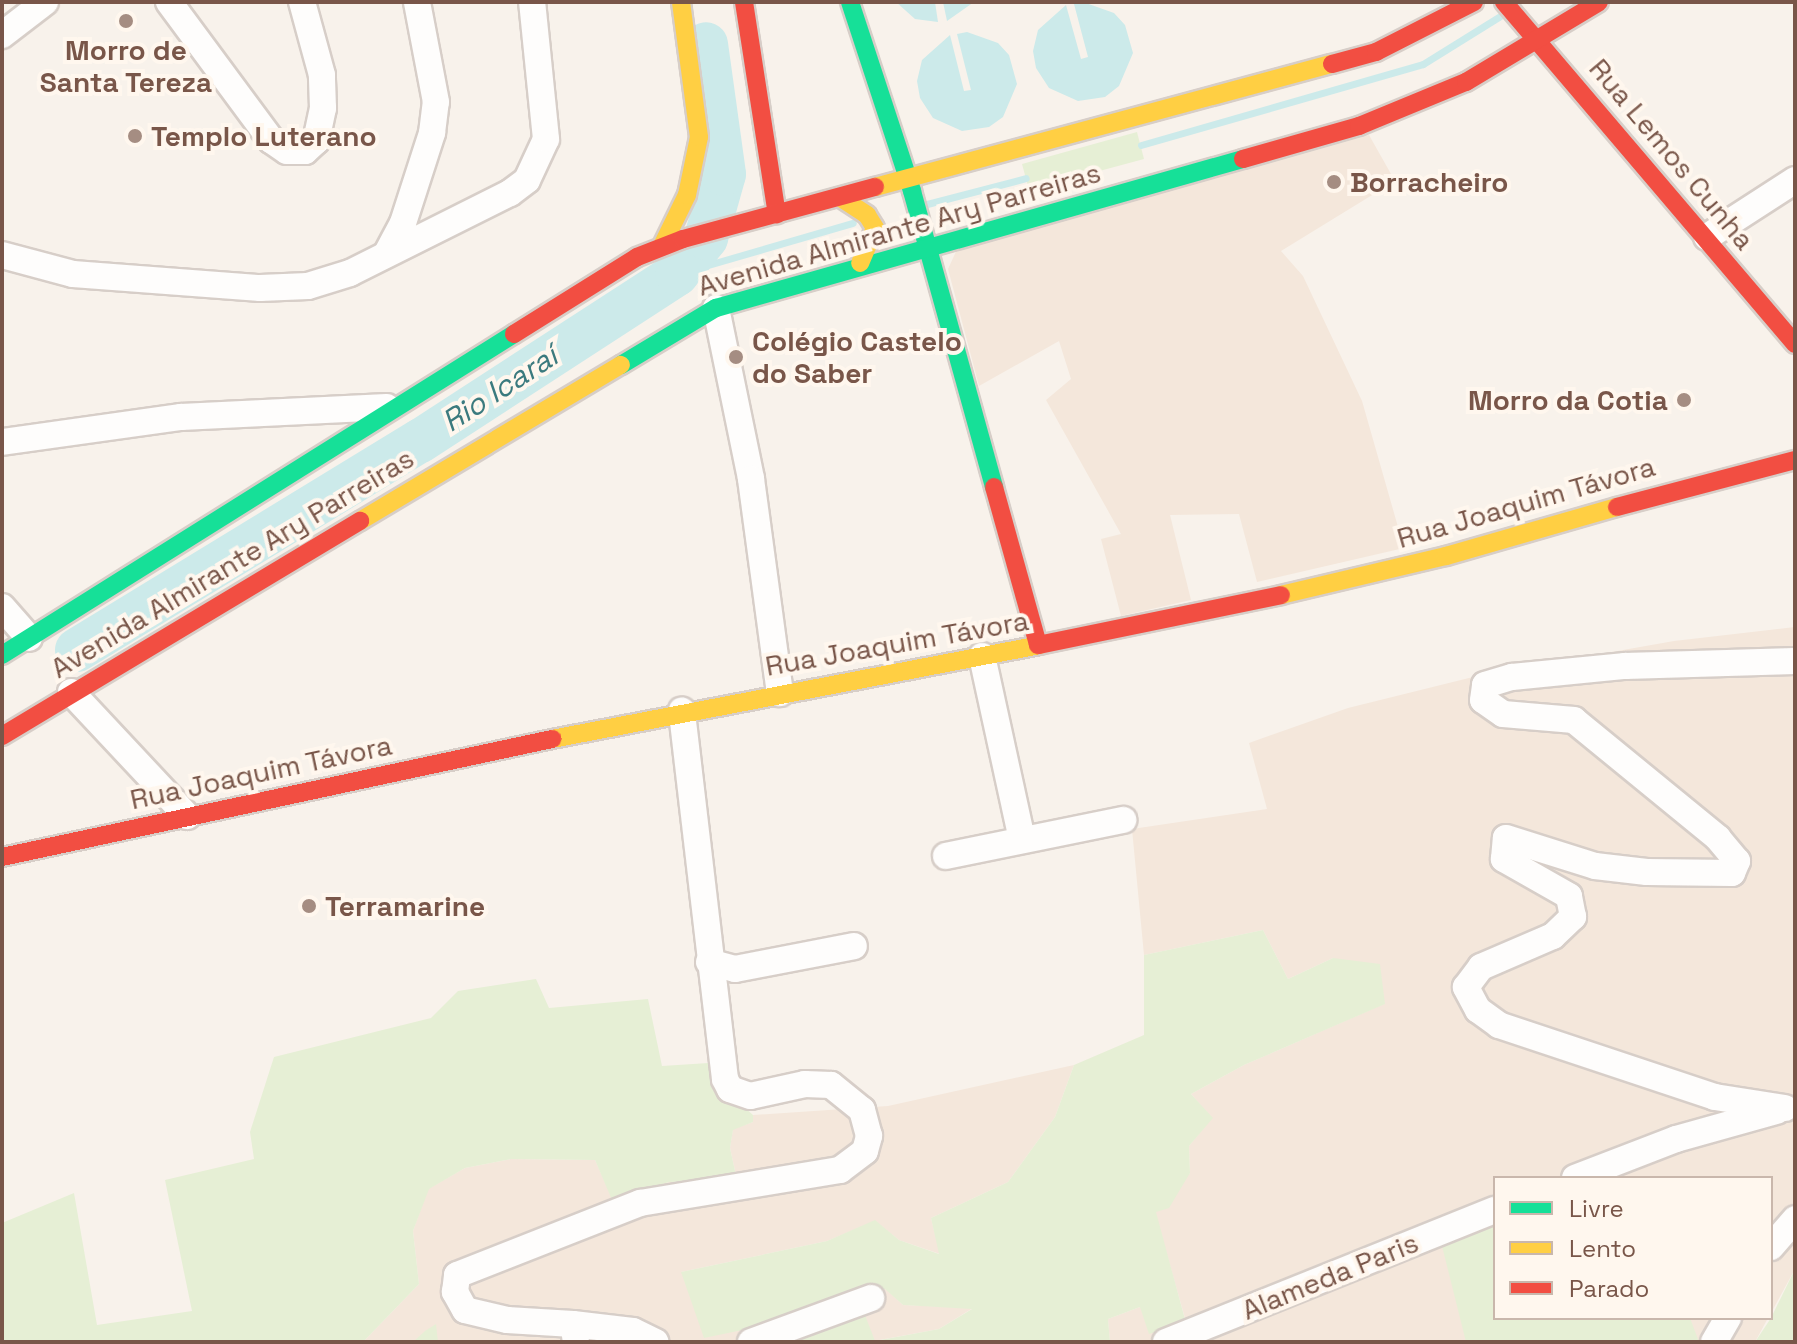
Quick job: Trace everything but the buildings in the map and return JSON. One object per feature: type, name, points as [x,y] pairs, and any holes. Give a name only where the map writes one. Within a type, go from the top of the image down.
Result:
[{"type":"main road","points":[[662,246],[687,195],[699,137],[692,57],[681,2]]},
{"type":"main road","points":[[744,2],[777,214]]},
{"type":"main road","points":[[850,2],[910,185],[1038,645]]},
{"type":"main road","name":"Avenida Almirante Ary Parreiras","points":[[2,655],[406,403],[583,287],[662,246],[841,198],[910,185],[1376,52],[1474,2]]},
{"type":"main road","name":"Avenida Almirante Ary Parreiras","points":[[2,736],[716,308],[926,242],[1359,126],[1466,82],[1599,2]]},
{"type":"main road","name":"Rua Lemos Cunha","points":[[1506,4],[1795,344]]},
{"type":"main road","points":[[841,198],[863,211],[873,222],[874,240],[860,263]]},
{"type":"main road","name":"Rua Joaquim Távora","points":[[2,857],[682,711],[1159,624],[1446,556],[1723,476],[1795,460]]},
{"type":"street","points":[[2,35],[45,2]]},
{"type":"street","points":[[169,2],[271,140],[287,151],[305,151],[316,141],[323,108],[322,75],[302,2]]},
{"type":"street","points":[[387,253],[408,208],[432,133],[436,102],[417,2]]},
{"type":"street","points":[[2,255],[73,274],[260,288],[334,280],[510,193],[538,161],[546,139],[545,103],[532,2]]},
{"type":"street","points":[[1707,237],[1795,180]]},
{"type":"street","points":[[716,308],[751,479],[780,693]]},
{"type":"street","points":[[2,442],[181,417],[367,411],[406,403]]},
{"type":"street","points":[[2,607],[29,638]]},
{"type":"street","points":[[982,656],[1022,840]]},
{"type":"street","points":[[1790,1108],[1715,1097],[1499,1025],[1478,1010],[1466,987],[1481,967],[1553,936],[1569,926],[1573,917],[1569,896],[1504,859],[1506,838],[1595,866],[1647,872],[1732,873],[1737,861],[1718,838],[1574,720],[1503,714],[1483,700],[1485,685],[1512,677],[1625,666],[1795,661]]},
{"type":"street","points":[[71,692],[187,816]]},
{"type":"street","points":[[656,1342],[633,1331],[574,1333],[475,1313],[459,1301],[454,1282],[474,1266],[525,1252],[640,1203],[840,1170],[865,1151],[869,1126],[862,1110],[831,1085],[805,1084],[750,1096],[730,1089],[721,1063],[682,711]]},
{"type":"street","points":[[946,856],[1123,820]]},
{"type":"street","points":[[709,962],[735,969],[854,946]]},
{"type":"street","points":[[1580,1176],[1676,1139],[1790,1108]]},
{"type":"street","name":"Alameda Paris","points":[[1166,1342],[1493,1211]]},
{"type":"street","points":[[1773,1245],[1795,1219]]},
{"type":"street","points":[[751,1342],[871,1298]]},
{"type":"street","points":[[1714,1342],[1727,1320]]},
{"type":"shaded area","points":[[1369,135],[1395,181],[1281,251],[1303,276],[1362,401],[1404,548],[1257,582],[1239,514],[1170,515],[1191,600],[1121,616],[1101,539],[1121,534],[1046,400],[1071,379],[1059,341],[979,386],[948,269],[959,245]]},
{"type":"shaded area","points":[[1795,627],[1795,1269],[1773,1309],[1773,1176],[1493,1176],[1493,1320],[1767,1320],[1755,1342],[1110,1342],[1108,1319],[1140,1307],[1186,1322],[1155,1212],[1190,1173],[1189,1146],[1212,1118],[1191,1094],[1244,1065],[1384,1004],[1378,982],[1333,958],[1288,979],[1263,930],[1144,955],[1132,829],[1267,809],[1249,743],[1348,708],[1481,675],[1674,641]]},
{"type":"shaded area","points":[[1074,1065],[1055,1117],[1008,1182],[931,1218],[940,1254],[899,1240],[875,1221],[827,1241],[681,1272],[862,1292],[886,1289],[903,1305],[973,1308],[939,1329],[874,1341],[863,1311],[768,1342],[363,1342],[419,1284],[413,1231],[428,1189],[465,1168],[511,1159],[595,1160],[613,1200],[669,1182],[737,1180],[730,1148],[733,1129],[753,1122],[753,1115],[888,1106]]},
{"type":"green space","points":[[1137,132],[1144,159],[1029,190],[1022,164]]},
{"type":"green space","points":[[1263,930],[1288,979],[1333,958],[1380,964],[1385,1004],[1244,1065],[1191,1094],[1213,1118],[1189,1146],[1190,1173],[1169,1208],[1156,1212],[1186,1323],[1149,1334],[1140,1307],[1108,1319],[1110,1342],[768,1342],[863,1310],[875,1341],[939,1329],[972,1309],[903,1305],[885,1289],[861,1292],[819,1314],[704,1338],[681,1272],[827,1241],[875,1220],[899,1240],[939,1254],[931,1218],[1008,1182],[1055,1117],[1074,1065],[1144,1035],[1144,955]]},
{"type":"green space","points":[[536,979],[549,1008],[648,999],[662,1066],[724,1062],[733,1097],[753,1115],[753,1122],[733,1130],[730,1148],[737,1180],[669,1182],[612,1200],[595,1160],[511,1159],[465,1168],[429,1189],[413,1231],[419,1284],[363,1342],[2,1342],[2,1223],[74,1193],[97,1325],[192,1311],[165,1180],[254,1159],[250,1132],[274,1057],[431,1018],[458,991]]},
{"type":"green space","points":[[1493,1225],[1493,1320],[1691,1320],[1699,1342],[1466,1342],[1442,1246]]},
{"type":"green space","points":[[1795,1269],[1795,1342],[1755,1342],[1770,1320],[1773,1320],[1773,1314]]},
{"type":"green space","points":[[436,1324],[438,1342],[413,1342],[425,1331]]},
{"type":"water","points":[[896,2],[935,2],[938,22],[915,19]]},
{"type":"water","points":[[943,2],[974,2],[947,21]]},
{"type":"water","points":[[1083,2],[1114,13],[1125,25],[1133,53],[1119,86],[1105,97],[1078,101],[1049,88],[1036,68],[1033,51],[1038,30],[1066,5],[1081,59],[1088,57],[1074,4]]},
{"type":"water","points":[[967,32],[998,43],[1009,55],[1017,84],[1003,117],[989,127],[962,131],[933,118],[920,98],[917,81],[922,60],[950,35],[964,91],[971,90],[957,34]]},
{"type":"waterway","points":[[1141,145],[1423,64],[1500,16]]},
{"type":"waterway","name":"Rio Icaraí","points":[[77,650],[420,441],[677,274],[706,238],[724,174],[706,44]]},
{"type":"waterway","points":[[927,204],[1026,178]]},
{"type":"waterway","points":[[677,274],[853,223]]},
{"type":"traffic: fast","points":[[850,2],[912,191],[994,487]]},
{"type":"traffic: fast","points":[[621,365],[716,308],[1243,159]]},
{"type":"traffic: fast","points":[[2,655],[514,334]]},
{"type":"traffic: slow","points":[[662,246],[687,195],[699,137],[681,2]]},
{"type":"traffic: slow","points":[[875,187],[1332,64]]},
{"type":"traffic: slow","points":[[841,198],[867,215],[875,228],[860,263]]},
{"type":"traffic: slow","points":[[360,521],[621,365]]},
{"type":"traffic: slow","points":[[1281,595],[1446,556],[1617,507]]},
{"type":"traffic: slow","points":[[552,739],[1038,645]]},
{"type":"traffic: jam","points":[[744,2],[777,214]]},
{"type":"traffic: jam","points":[[1332,64],[1376,52],[1474,2]]},
{"type":"traffic: jam","points":[[1504,2],[1795,344]]},
{"type":"traffic: jam","points":[[1243,159],[1359,126],[1466,82],[1599,2]]},
{"type":"traffic: jam","points":[[514,334],[637,257],[683,239],[875,187]]},
{"type":"traffic: jam","points":[[1617,507],[1795,460]]},
{"type":"traffic: jam","points":[[994,487],[1038,645],[1281,595]]},
{"type":"traffic: jam","points":[[2,736],[360,521]]},
{"type":"traffic: jam","points":[[2,857],[552,739]]},
{"type":"place","name":"Morro de Santa Tereza","points":[[126,21]]},
{"type":"place","name":"Templo Luterano","points":[[135,136]]},
{"type":"place","name":"Borracheiro","points":[[1334,182]]},
{"type":"place","name":"Colégio Castelo do Saber","points":[[736,357]]},
{"type":"place","name":"Morro da Cotia","points":[[1684,400]]},
{"type":"place","name":"Terramarine","points":[[309,906]]}]
